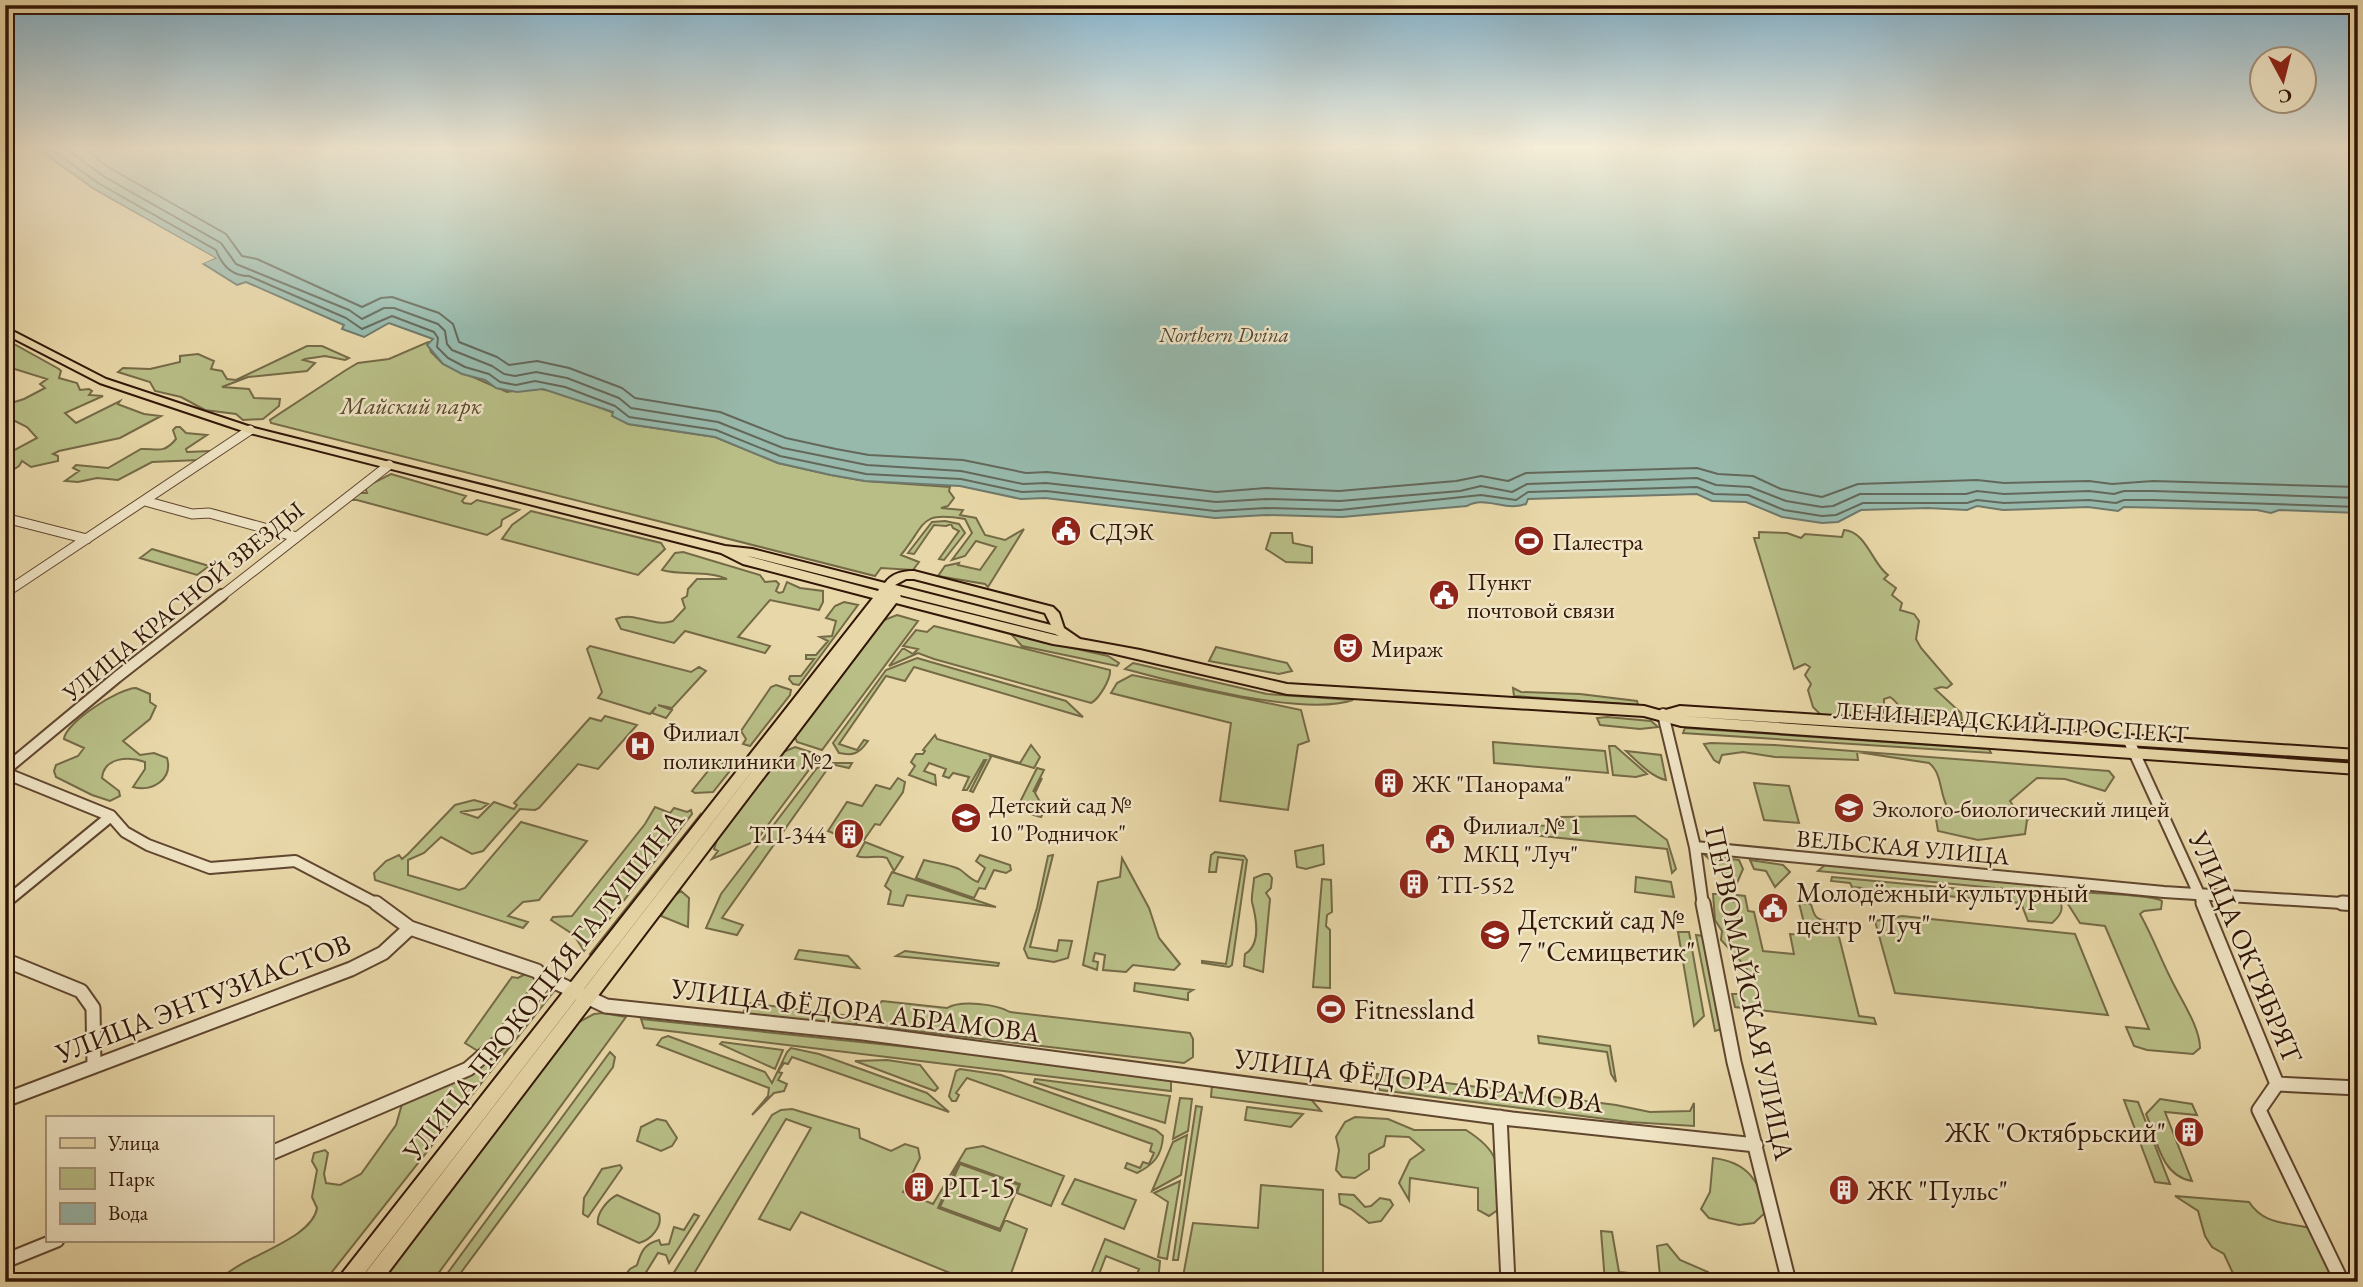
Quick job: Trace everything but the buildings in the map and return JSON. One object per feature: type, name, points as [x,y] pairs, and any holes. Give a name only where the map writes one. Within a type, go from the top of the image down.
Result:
[{"type":"main road","name":"ЛЕНИНГРАДСКИЙ ПРОСПЕКТ","points":[[5,330],[103,381],[250,430],[725,550],[752,553],[1053,640],[1081,642],[1235,679],[1287,688],[1663,714],[1679,711],[2132,747],[2358,769]]},
{"type":"main road","name":"УЛИЦА ПРОКОПИЯ ГАЛУШИНА","points":[[369,1282],[581,994],[889,594],[914,576],[1049,610],[1053,612],[1059,631]]},
{"type":"main road","name":"ЛЕНИНГРАДСКИЙ ПРОСПЕКТ","points":[[889,594],[1059,631],[1081,642]]},
{"type":"main road","name":"ЛЕНИНГРАДСКИЙ ПРОСПЕКТ","points":[[2132,747],[2358,755]]},
{"type":"main road","name":"УЛИЦА ПРОКОПИЯ ГАЛУШИНА","points":[[346,1282],[581,994]]},
{"type":"street","points":[[5,593],[250,430]]},
{"type":"street","name":"УЛИЦА КРАСНОЙ ЗВЕЗДЫ","points":[[5,772],[123,672],[389,465]]},
{"type":"street","points":[[145,500],[192,514],[209,513],[297,537]]},
{"type":"street","points":[[5,518],[87,539]]},
{"type":"street","name":"ПЕРВОМАЙСКАЯ УЛИЦА","points":[[1663,714],[1695,847],[1700,890],[1730,1041],[1789,1282]]},
{"type":"street","name":"УЛИЦА ОКТЯБРЯТ","points":[[2132,747],[2199,893],[2277,1084],[2259,1110],[2342,1282]]},
{"type":"street","name":"УЛИЦА ФЁДОРА АБРАМОВА","points":[[5,772],[111,816],[125,832],[148,845],[210,868],[295,861],[368,897],[410,928],[537,971],[546,981],[555,982],[606,1006],[863,1033],[1500,1117],[1756,1144]]},
{"type":"street","points":[[5,903],[111,816]]},
{"type":"street","name":"ВЕЛЬСКАЯ УЛИЦА","points":[[1695,847],[2055,883],[2358,904]]},
{"type":"street","name":"УЛИЦА ЭНТУЗИАСТОВ","points":[[5,1100],[351,969],[383,953],[410,928]]},
{"type":"street","points":[[5,960],[81,991],[93,1008],[94,1066]]},
{"type":"street","points":[[273,1152],[468,1069],[499,1042],[546,981]]},
{"type":"street","points":[[2277,1084],[2358,1088]]},
{"type":"street","points":[[1500,1117],[1508,1282]]},
{"type":"street","points":[[5,1261],[52,1242]]},
{"type":"green space","points":[[5,339],[59,369],[59,378],[77,383],[80,390],[89,389],[92,391],[89,395],[103,396],[65,413],[76,423],[120,401],[118,404],[144,414],[161,416],[120,438],[59,451],[53,454],[58,456],[58,461],[31,467],[22,461],[5,475],[5,455],[37,438],[27,427],[9,418],[5,405],[45,388],[40,384],[47,379],[5,366]]},
{"type":"green space","name":"Майский парк","points":[[428,342],[431,352],[443,364],[507,392],[535,388],[564,393],[614,413],[628,424],[715,437],[778,463],[831,475],[865,481],[950,487],[949,491],[954,498],[948,506],[941,508],[963,510],[960,515],[976,518],[985,535],[1005,540],[1024,529],[988,587],[985,584],[938,576],[945,566],[959,563],[958,565],[980,570],[996,547],[976,541],[965,556],[952,560],[972,533],[965,519],[950,517],[931,518],[925,522],[901,555],[919,562],[913,570],[881,568],[875,576],[271,423],[270,420],[358,363],[389,359]]},
{"type":"green space","points":[[307,346],[322,346],[349,358],[345,360],[325,356],[305,359],[303,360],[315,363],[307,371],[248,377],[222,387],[249,389],[254,398],[280,399],[279,406],[263,419],[243,420],[236,414],[205,410],[181,397],[155,391],[150,382],[118,372],[123,368],[150,369],[180,362],[180,356],[198,354],[214,361],[211,369],[222,371],[227,379],[236,380]]},
{"type":"green space","points":[[176,427],[186,433],[207,435],[186,449],[187,452],[213,451],[199,460],[152,462],[118,480],[97,478],[78,482],[65,481],[79,471],[73,468],[76,465],[108,468],[141,449],[159,450],[167,447],[176,439],[173,430]]},
{"type":"green space","points":[[391,474],[466,496],[462,501],[464,503],[471,504],[477,500],[519,510],[502,520],[501,526],[487,535],[349,500],[357,493],[367,493],[365,487]]},
{"type":"green space","points":[[531,511],[661,543],[665,549],[638,575],[502,539],[512,525]]},
{"type":"green space","points":[[932,522],[959,524],[965,533],[944,560],[939,559],[959,531],[951,524],[934,525],[914,554],[908,553]]},
{"type":"green space","points":[[1844,530],[1852,532],[1864,542],[1888,575],[1884,579],[1896,588],[1892,595],[1902,603],[1900,610],[1914,614],[1919,621],[1916,639],[1952,684],[1947,688],[1935,689],[1961,713],[1962,720],[1948,723],[1938,714],[1912,720],[1890,697],[1884,699],[1884,713],[1873,715],[1861,710],[1852,715],[1821,715],[1813,707],[1808,690],[1811,684],[1805,675],[1810,667],[1805,664],[1794,669],[1754,538],[1759,538],[1759,532],[1787,533],[1801,538],[1805,534],[1842,537]]},
{"type":"green space","points":[[1271,533],[1292,533],[1293,543],[1312,547],[1312,563],[1286,562],[1266,549]]},
{"type":"green space","points":[[152,549],[209,566],[197,575],[140,558]]},
{"type":"green space","points":[[683,552],[760,575],[765,582],[776,581],[779,584],[776,591],[779,593],[783,592],[787,582],[800,588],[823,591],[823,602],[819,610],[770,600],[738,637],[770,646],[765,653],[685,631],[674,643],[621,629],[616,619],[623,617],[659,623],[673,621],[685,608],[682,599],[687,596],[688,589],[697,579],[727,579],[662,570],[675,553]]},
{"type":"green space","points":[[844,602],[858,605],[799,685],[793,684],[790,676],[801,676],[814,659],[806,659],[806,655],[816,655],[828,641],[820,637],[832,636],[836,621],[826,618],[835,606]]},
{"type":"green space","points":[[897,615],[918,621],[822,750],[797,742],[795,737],[884,620]]},
{"type":"green space","points":[[934,626],[1110,670],[1109,678],[1101,693],[1091,703],[918,653],[889,666],[903,648],[913,654],[918,649],[903,646],[916,630],[927,632]]},
{"type":"green space","points":[[1011,634],[1108,656],[1119,663],[1117,666],[1022,646]]},
{"type":"green space","points":[[590,646],[691,672],[699,667],[706,671],[672,708],[658,705],[672,710],[666,718],[652,713],[656,707],[650,714],[598,698],[602,692],[587,649]]},
{"type":"green space","points":[[1216,647],[1287,663],[1292,671],[1279,674],[1209,661]]},
{"type":"green space","points":[[917,658],[1066,701],[1083,717],[914,667],[905,681],[886,676],[839,744],[857,750],[864,740],[868,741],[855,753],[839,753],[833,743],[886,670]]},
{"type":"green space","points":[[1133,663],[1267,694],[1353,700],[1331,704],[1304,704],[1240,696],[1125,669]]},
{"type":"green space","points":[[1132,675],[1301,710],[1309,741],[1298,745],[1288,810],[1220,801],[1231,723],[1111,693],[1117,683]]},
{"type":"green space","points":[[776,685],[791,690],[790,695],[750,746],[743,744],[746,739],[741,731],[771,687]]},
{"type":"green space","points":[[136,688],[150,694],[150,702],[156,706],[150,719],[123,741],[140,755],[154,753],[167,758],[164,778],[148,788],[133,787],[145,769],[145,762],[125,759],[112,762],[107,766],[102,778],[119,791],[120,796],[110,801],[56,777],[56,765],[78,756],[84,748],[64,739],[73,724],[106,700]]},
{"type":"green space","points":[[1513,688],[1521,692],[1580,694],[1637,701],[1638,705],[1514,696]]},
{"type":"green space","points":[[605,716],[637,725],[598,769],[578,764],[539,808],[520,809],[483,851],[472,854],[441,837],[424,853],[408,860],[408,875],[459,890],[465,888],[521,822],[587,841],[539,900],[523,902],[508,916],[528,922],[523,928],[375,880],[374,873],[386,861],[399,855],[402,859],[455,805],[474,800],[488,804],[481,809],[460,812],[478,818],[494,802],[514,809],[517,805],[514,803],[590,718],[601,721]]},
{"type":"green space","points":[[1597,718],[1651,721],[1658,727],[1640,729],[1600,725]]},
{"type":"green space","points":[[1685,728],[1989,749],[1991,753],[1683,733]]},
{"type":"green space","points":[[935,735],[937,739],[1020,763],[1031,745],[1040,757],[1034,768],[989,755],[991,757],[973,792],[970,791],[986,760],[967,790],[963,790],[969,777],[953,773],[949,778],[943,776],[946,769],[929,763],[924,771],[935,775],[936,785],[909,775],[915,766],[911,762],[916,754],[923,754],[923,750]]},
{"type":"green space","points":[[1493,742],[1605,751],[1608,773],[1494,763]]},
{"type":"green space","points":[[1704,744],[1775,745],[2109,771],[2114,777],[2105,791],[2065,779],[2037,778],[2010,801],[2015,808],[2031,818],[2027,820],[2025,834],[1978,840],[1938,831],[1936,819],[1946,816],[1948,808],[1937,773],[1929,763],[1857,752],[1858,760],[1775,757],[1743,752],[1722,755],[1719,763]]},
{"type":"green space","points":[[1609,746],[1615,746],[1647,774],[1636,777],[1613,775]]},
{"type":"green space","points":[[795,747],[820,755],[756,841],[712,859],[718,851],[714,849],[717,840],[783,752]]},
{"type":"green space","points":[[1626,751],[1661,755],[1666,780],[1650,772]]},
{"type":"green space","points":[[730,760],[737,762],[713,792],[692,791],[716,761],[727,764]]},
{"type":"green space","points":[[832,763],[852,763],[849,768],[831,764],[722,918],[743,925],[737,935],[706,928],[721,894],[817,768]]},
{"type":"green space","points":[[1037,768],[1044,770],[1033,792],[1042,778],[1035,793],[1045,811],[1041,817],[1016,810]]},
{"type":"green space","points":[[898,778],[905,782],[903,792],[880,825],[875,824],[864,840],[854,838],[861,827],[851,823],[840,836],[828,831],[847,802],[862,806],[876,785],[890,789]]},
{"type":"green space","points":[[1754,783],[1789,786],[1799,823],[1764,820]]},
{"type":"green space","points":[[655,807],[670,813],[674,808],[687,812],[691,810],[692,814],[584,951],[574,935],[551,920],[553,917],[572,916],[645,824]]},
{"type":"green space","points":[[700,815],[700,820],[593,955],[590,954]]},
{"type":"green space","points":[[1635,816],[1667,840],[1676,869],[1672,873],[1667,849],[1493,831],[1503,832],[1503,826],[1507,824],[1549,826],[1557,817]]},
{"type":"green space","points":[[865,842],[903,857],[894,871],[887,858],[857,856]]},
{"type":"green space","points":[[1323,845],[1324,864],[1306,869],[1297,867],[1295,851]]},
{"type":"green space","points":[[1215,852],[1244,856],[1247,860],[1232,965],[1229,967],[1202,961],[1226,964],[1243,860],[1218,857],[1216,872],[1209,872],[1211,855]]},
{"type":"green space","points":[[980,855],[1010,865],[1011,870],[1006,873],[994,870],[985,889],[979,888],[974,898],[916,878],[924,860],[955,867],[978,882],[985,868],[976,861]]},
{"type":"green space","points":[[1053,855],[1030,947],[1057,951],[1059,940],[1072,941],[1068,958],[1054,962],[1028,958],[1024,949],[1037,908],[1048,856]]},
{"type":"green space","points":[[1706,856],[1739,860],[1743,869],[1737,883],[1733,883]]},
{"type":"green space","points":[[1122,858],[1149,908],[1159,938],[1180,964],[1174,970],[1133,965],[1126,972],[1103,970],[1105,955],[1095,953],[1093,961],[1098,962],[1097,970],[1083,965],[1098,882],[1120,877]]},
{"type":"green space","points":[[1750,860],[1783,865],[1790,872],[1775,887],[1766,871],[1754,869]]},
{"type":"green space","points":[[1825,865],[2055,887],[2058,894],[1818,871]]},
{"type":"green space","points":[[892,872],[996,907],[907,895],[903,906],[888,904],[891,891],[885,886]]},
{"type":"green space","points":[[1269,874],[1272,878],[1271,888],[1266,893],[1270,899],[1263,972],[1244,966],[1245,954],[1254,944],[1256,937],[1252,899],[1254,878]]},
{"type":"green space","points":[[1636,877],[1671,882],[1674,897],[1635,892]]},
{"type":"green space","points":[[1832,877],[2059,898],[2062,909],[2052,923],[2028,921],[2021,903],[1852,887],[1850,883],[1831,881]]},
{"type":"green space","points":[[1322,879],[1331,880],[1332,912],[1327,915],[1326,926],[1330,930],[1330,988],[1313,987]]},
{"type":"green space","points":[[681,891],[689,898],[688,927],[661,916],[671,898]]},
{"type":"green space","points":[[2071,891],[2147,897],[2162,901],[2161,909],[2140,914],[2194,1023],[2200,1048],[2193,1054],[2147,1050],[2134,1046],[2126,1027],[2149,1029],[2105,926],[2080,923],[2066,901],[2066,893]]},
{"type":"green space","points":[[1713,894],[1731,894],[1734,901],[1737,895],[1745,896],[1748,911],[1754,912],[1763,951],[1794,954],[1790,934],[1807,935],[1799,903],[1811,904],[1817,918],[1831,922],[1837,929],[1859,1016],[1874,1018],[1876,1024],[1735,1007],[1732,994],[1739,994],[1750,980],[1746,967],[1721,940],[1722,931],[1715,920]]},
{"type":"green space","points":[[1902,916],[2075,934],[2108,1015],[1895,993],[1875,921]]},
{"type":"green space","points":[[1678,932],[1689,932],[1704,1016],[1694,1026]]},
{"type":"green space","points":[[1696,935],[1704,936],[1722,1029],[1715,1031]]},
{"type":"green space","points":[[799,950],[848,956],[859,968],[795,959]]},
{"type":"green space","points":[[905,951],[999,963],[998,966],[896,956]]},
{"type":"green space","points":[[531,971],[539,980],[492,1041],[478,1051],[465,1043],[512,977],[518,978]]},
{"type":"green space","points":[[1135,983],[1193,990],[1188,993],[1188,1000],[1134,991]]},
{"type":"green space","points":[[555,990],[324,1282],[218,1282],[228,1273],[302,1230],[312,1220],[317,1208],[312,1197],[317,1170],[312,1161],[314,1153],[325,1150],[328,1153],[324,1174],[326,1183],[340,1185],[361,1174],[396,1125],[402,1104],[497,1049],[547,992]]},
{"type":"green space","points":[[882,1001],[947,1008],[961,1004],[978,1004],[1010,1012],[1190,1033],[1193,1039],[1193,1057],[1184,1063],[882,1027],[877,1023],[876,1017],[877,1008]]},
{"type":"green space","points":[[748,1003],[859,1017],[858,1022],[849,1028],[720,1011],[743,1013]]},
{"type":"green space","points":[[594,1014],[626,1017],[432,1282],[383,1282],[387,1271],[577,1023]]},
{"type":"green space","points":[[641,1019],[1167,1074],[1171,1081],[1171,1091],[644,1028]]},
{"type":"green space","points":[[668,1036],[765,1072],[772,1083],[791,1048],[819,1054],[927,1093],[949,1112],[792,1057],[778,1072],[782,1073],[778,1080],[787,1084],[784,1091],[774,1093],[752,1115],[768,1096],[769,1088],[657,1045],[662,1038]]},
{"type":"green space","points":[[1538,1036],[1610,1046],[1616,1082],[1611,1074],[1607,1052],[1539,1043]]},
{"type":"green space","points":[[722,1042],[783,1050],[775,1069],[720,1044]]},
{"type":"green space","points":[[610,1052],[615,1057],[613,1067],[454,1282],[441,1282]]},
{"type":"green space","points":[[887,1060],[920,1065],[938,1088],[935,1091],[855,1061]]},
{"type":"green space","points":[[960,1069],[1001,1075],[1156,1130],[1163,1136],[1159,1154],[1148,1167],[1137,1173],[1125,1168],[1127,1163],[1140,1168],[1143,1162],[1149,1164],[1154,1153],[1150,1151],[1152,1144],[967,1078],[956,1093],[959,1095],[956,1101],[952,1101],[949,1096],[956,1071]]},
{"type":"green space","points":[[1377,1074],[1616,1105],[1650,1112],[1690,1111],[1694,1103],[1694,1126],[1629,1122],[1380,1090],[1376,1082]]},
{"type":"green space","points":[[1035,1079],[1170,1096],[1165,1123],[1034,1082]]},
{"type":"green space","points":[[1212,1085],[1310,1098],[1321,1111],[1211,1097]]},
{"type":"green space","points":[[1180,1098],[1192,1099],[1188,1131],[1173,1139]]},
{"type":"green space","points":[[2160,1099],[2192,1104],[2197,1115],[2165,1112],[2192,1181],[2173,1172],[2157,1145],[2146,1114]]},
{"type":"green space","points":[[2124,1100],[2138,1102],[2170,1184],[2155,1182]]},
{"type":"green space","points":[[1196,1106],[1202,1107],[1178,1260],[1173,1260]]},
{"type":"green space","points":[[1247,1107],[1303,1114],[1291,1127],[1245,1120]]},
{"type":"green space","points":[[792,1109],[859,1129],[860,1138],[891,1151],[905,1144],[918,1148],[920,1158],[903,1192],[933,1204],[966,1149],[983,1146],[1064,1176],[1051,1206],[1017,1193],[1020,1184],[959,1162],[938,1208],[1000,1231],[1005,1220],[1027,1229],[1008,1282],[972,1282],[801,1212],[790,1230],[759,1219],[811,1128],[786,1119],[689,1282],[668,1282],[772,1115],[781,1110]]},
{"type":"green space","points":[[1355,1117],[1388,1119],[1414,1130],[1466,1130],[1493,1155],[1498,1172],[1499,1209],[1489,1216],[1478,1210],[1478,1188],[1410,1178],[1409,1200],[1399,1183],[1410,1160],[1424,1150],[1409,1137],[1386,1136],[1384,1146],[1369,1154],[1369,1169],[1355,1178],[1342,1177],[1336,1170],[1339,1150],[1336,1137],[1345,1122]]},
{"type":"green space","points":[[657,1119],[666,1121],[677,1138],[672,1146],[661,1151],[637,1141],[641,1127]]},
{"type":"green space","points":[[1187,1135],[1181,1175],[1152,1191],[1173,1142]]},
{"type":"green space","points":[[1713,1158],[1735,1164],[1750,1174],[1760,1190],[1767,1211],[1754,1223],[1739,1225],[1709,1218],[1701,1209],[1710,1192]]},
{"type":"green space","points":[[960,1164],[1019,1185],[1000,1229],[940,1207]]},
{"type":"green space","points":[[620,1165],[622,1168],[588,1217],[583,1214],[584,1198],[602,1169]]},
{"type":"green space","points":[[1075,1179],[1136,1200],[1124,1229],[1062,1204]]},
{"type":"green space","points":[[1180,1181],[1167,1259],[1158,1257],[1168,1202],[1154,1193]]},
{"type":"green space","points":[[1261,1185],[1323,1190],[1323,1282],[1182,1282],[1193,1223],[1258,1228]]},
{"type":"green space","points":[[1339,1194],[1354,1195],[1365,1207],[1371,1206],[1380,1198],[1390,1200],[1393,1205],[1381,1221],[1369,1223],[1340,1204]]},
{"type":"green space","points":[[617,1195],[659,1214],[658,1228],[648,1239],[639,1243],[598,1224],[603,1208]]},
{"type":"green space","points":[[2175,1196],[2249,1202],[2261,1215],[2269,1219],[2310,1228],[2339,1282],[2237,1282],[2224,1254],[2212,1247],[2205,1236],[2198,1211]]},
{"type":"green space","points":[[694,1214],[699,1216],[669,1263],[666,1255],[658,1253],[640,1282],[620,1282],[630,1269],[637,1265],[647,1246],[659,1240],[661,1245],[669,1244],[674,1227],[684,1230]]},
{"type":"green space","points":[[1601,1231],[1612,1232],[1619,1272],[1660,1276],[1657,1246],[1667,1244],[1680,1260],[1708,1272],[1711,1282],[1605,1282]]},
{"type":"green space","points":[[1105,1239],[1160,1261],[1158,1282],[1134,1282],[1139,1269],[1106,1256],[1096,1282],[1088,1282]]},
{"type":"water","name":"Northern Dvina","points":[[129,209],[2358,209],[2358,513],[2279,510],[2271,513],[2257,510],[2124,507],[2118,511],[2088,507],[2003,510],[1977,506],[1967,510],[1861,510],[1838,522],[1822,523],[1782,517],[1746,502],[1712,501],[1697,494],[1528,499],[1526,504],[1519,506],[1481,502],[1467,506],[1342,517],[1266,515],[1215,518],[1045,498],[1021,499],[960,486],[865,481],[778,463],[715,437],[628,424],[612,416],[613,412],[543,389],[517,392],[496,388],[485,380],[462,374],[443,364],[427,345],[433,339],[389,323],[364,337],[342,329],[344,325],[246,282],[237,285],[202,263],[215,258]]},
{"type":"pier","points":[[123,209],[128,209],[215,258],[199,265],[200,261],[207,257]]},
{"type":"place","name":"СДЭК","points":[[1066,531]]},
{"type":"place","name":"Палестра","points":[[1529,541]]},
{"type":"place","name":"Пункт почтовой связи","points":[[1444,595]]},
{"type":"place","name":"Мираж","points":[[1348,648]]},
{"type":"place","name":"Филиал поликлиники №2","points":[[640,746]]},
{"type":"place","name":"ЖК \"Панорама\"","points":[[1389,783]]},
{"type":"place","name":"Эколого-биологический лицей","points":[[1849,808]]},
{"type":"place","name":"Детский сад № 10 \"Родничок\"","points":[[966,818]]},
{"type":"place","name":"ТП-344","points":[[849,834]]},
{"type":"place","name":"Филиал № 1 МКЦ \"Луч\"","points":[[1440,839]]},
{"type":"place","name":"ТП-552","points":[[1414,884]]},
{"type":"place","name":"Молодёжный культурный центр \"Луч\"","points":[[1773,908]]},
{"type":"place","name":"Детский сад № 7 \"Семицветик\"","points":[[1495,935]]},
{"type":"place","name":"Fitnessland","points":[[1331,1009]]},
{"type":"place","name":"ЖК \"Октябрьский\"","points":[[2189,1132]]},
{"type":"place","name":"РП-15","points":[[919,1187]]},
{"type":"place","name":"ЖК \"Пульс\"","points":[[1844,1190]]}]
